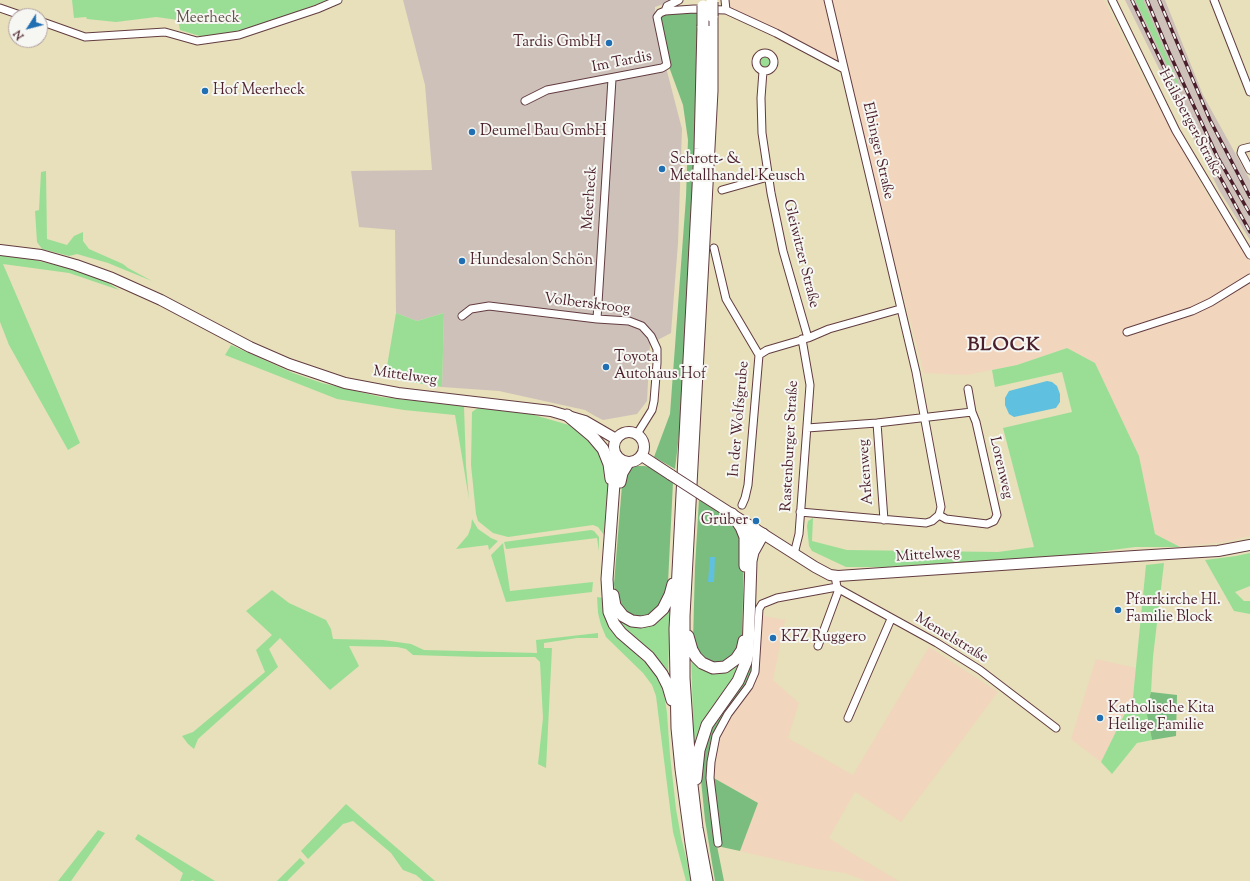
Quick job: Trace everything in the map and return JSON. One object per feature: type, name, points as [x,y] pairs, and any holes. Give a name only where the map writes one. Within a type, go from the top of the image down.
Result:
[{"type":"highway","points":[[707,2],[712,16],[712,90],[684,616],[686,725],[694,802],[707,881]]},
{"type":"highway","points":[[677,728],[676,629],[678,570],[697,226],[703,77],[703,26],[707,2]]},
{"type":"highway","points":[[567,415],[592,436],[602,449],[610,468],[614,501]]},
{"type":"highway","points":[[616,456],[614,501],[607,580],[610,612],[614,624],[621,633],[648,657],[662,674],[670,693],[677,728],[685,803],[698,881]]},
{"type":"highway","points":[[628,463],[620,478],[612,573],[613,600],[618,611],[627,619],[636,622],[646,621],[656,616],[666,604],[678,570]]},
{"type":"highway","points":[[684,616],[692,650],[702,662],[708,666],[720,668],[725,667],[736,659],[742,650],[744,642],[746,544],[743,531],[732,514]]},
{"type":"highway","points":[[746,544],[749,537],[759,531]]},
{"type":"highway","points":[[694,802],[699,750],[707,725],[738,681],[746,662],[748,653],[751,561],[759,531]]},
{"type":"main road","name":"Mittelweg","points":[[0,250],[41,255],[76,265],[112,278],[161,300],[250,347],[289,364],[345,383],[398,393],[551,411],[567,415],[597,427],[616,439]]},
{"type":"main road","points":[[627,432],[637,434],[642,438],[644,444],[642,456],[636,461],[628,463],[622,461],[616,456],[614,447],[616,439],[621,434],[627,432]]},
{"type":"main road","name":"Mittelweg","points":[[642,456],[794,554],[815,567],[835,576],[870,575],[1218,551],[1250,544]]},
{"type":"street","points":[[48,25],[85,37],[166,32],[197,40],[238,34],[317,9],[338,0]]},
{"type":"street","points":[[679,0],[666,6],[665,11],[694,9],[726,10],[776,32],[844,69]]},
{"type":"street","points":[[725,0],[726,10]]},
{"type":"street","name":"Elbinger Straße","points":[[828,0],[916,372],[941,507],[939,515]]},
{"type":"street","name":"Heilsberger Straße","points":[[1112,0],[1176,131],[1250,256]]},
{"type":"street","points":[[1214,0],[1250,92]]},
{"type":"street","name":"Im Tardis","points":[[525,101],[547,90],[612,79],[662,68],[667,64],[657,17],[660,13],[665,11]]},
{"type":"street","name":"Gleiwitzer Straße","points":[[763,71],[760,98],[762,133],[768,177],[783,251],[805,339]]},
{"type":"street","name":"Meerheck","points":[[597,319],[612,79]]},
{"type":"street","points":[[1250,147],[1242,149],[1241,153],[1250,170]]},
{"type":"street","points":[[722,190],[768,177]]},
{"type":"street","name":"In der Wolfsgrube","points":[[714,248],[726,298],[759,355],[748,485],[742,505]]},
{"type":"street","points":[[1127,332],[1192,311],[1211,302],[1250,278]]},
{"type":"street","name":"Volberskroog","points":[[462,316],[471,309],[489,306],[597,319],[629,321],[642,326],[651,336],[657,349],[654,401],[652,410],[637,434]]},
{"type":"street","points":[[759,355],[767,350],[805,339],[829,329],[900,309]]},
{"type":"street","name":"Rastenburger Straße","points":[[794,554],[799,534],[810,385],[805,339]]},
{"type":"street","name":"Lorenweg","points":[[939,515],[946,519],[986,524],[994,521],[998,515],[976,422],[972,412],[968,389]]},
{"type":"street","points":[[806,428],[877,423],[972,412]]},
{"type":"street","name":"Arkenweg","points":[[877,423],[884,520]]},
{"type":"street","points":[[800,512],[884,520],[926,522],[932,521],[939,515]]},
{"type":"street","points":[[818,646],[838,588],[835,576]]},
{"type":"street","points":[[718,844],[710,778],[711,762],[716,736],[728,714],[749,686],[755,672],[759,609],[762,604],[777,598],[838,588]]},
{"type":"street","name":"Memelstraße","points":[[838,588],[937,643],[980,670],[1056,728]]},
{"type":"street","points":[[848,718],[892,619]]},
{"type":"shaded area","points":[[403,0],[675,0],[655,7],[655,25],[682,129],[678,243],[671,333],[650,344],[647,401],[637,414],[603,420],[585,410],[499,391],[442,387],[444,313],[417,321],[396,313],[395,230],[359,227],[351,171],[432,170],[425,85]]},
{"type":"shaded area","points":[[721,0],[1104,0],[1143,78],[1206,193],[1250,261],[1250,536],[1224,542],[1180,547],[1155,534],[1139,456],[1095,363],[1067,348],[1017,365],[966,375],[924,373],[844,69],[776,32],[722,12]]},
{"type":"shaded area","points":[[1125,0],[1165,0],[1203,95],[1250,180],[1250,240],[1219,190]]},
{"type":"shaded area","points":[[759,615],[785,620],[773,680],[799,703],[788,738],[853,775],[929,647],[998,692],[901,822],[855,792],[829,838],[899,881],[866,881],[845,873],[817,869],[740,851],[758,803],[712,777],[717,736],[736,709]]},
{"type":"shaded area","name":"Katholische Kita Heilige Familie","points":[[1096,659],[1136,668],[1133,697],[1101,762],[1071,739]]},
{"type":"green space","name":"Meerheck","points":[[72,0],[328,0],[275,20],[231,34],[206,38],[180,30],[178,20],[156,17],[116,22],[87,19],[86,17],[74,18]]},
{"type":"green space","points":[[1135,0],[1143,0],[1179,85],[1177,86]]},
{"type":"green space","points":[[699,12],[699,81],[683,401],[675,469],[654,457],[670,414],[686,197],[688,140],[683,105],[668,64],[659,20],[665,13]]},
{"type":"green space","points":[[763,56],[767,56],[771,62],[767,68],[763,68],[759,64],[759,60]]},
{"type":"green space","points":[[46,171],[47,239],[67,245],[74,236],[83,232],[83,241],[89,249],[123,264],[152,281],[108,263],[77,254],[69,256],[42,249],[37,242],[35,211],[39,210],[41,172]]},
{"type":"green space","points":[[0,255],[30,259],[68,268],[104,280],[119,290],[69,273],[3,264],[80,443],[68,450],[9,345],[0,322]]},
{"type":"green space","points":[[396,313],[417,321],[444,313],[442,387],[385,378]]},
{"type":"green space","points":[[231,345],[293,373],[322,383],[381,397],[464,406],[466,466],[469,499],[455,415],[404,410],[337,399],[225,355]]},
{"type":"green space","points":[[1067,348],[1095,363],[1139,456],[1155,534],[1180,547],[1135,547],[1066,556],[888,567],[846,567],[812,551],[809,546],[807,526],[808,521],[813,518],[812,541],[847,550],[998,552],[1034,547],[1003,428],[1072,412],[1062,372],[995,387],[992,370],[1017,365]]},
{"type":"green space","points":[[479,407],[527,413],[569,425],[579,431],[594,445],[600,454],[607,475],[608,486],[604,535],[598,527],[593,525],[508,537],[493,533],[478,521],[471,465],[472,412]]},
{"type":"green space","points":[[634,466],[651,467],[673,482],[668,583],[661,605],[651,615],[639,618],[623,610],[615,593],[614,584],[622,485],[630,468]]},
{"type":"green space","points":[[699,499],[721,512],[735,525],[744,551],[742,639],[737,653],[722,664],[714,663],[701,656],[693,641]]},
{"type":"green space","points":[[472,519],[478,529],[498,541],[489,550],[488,545],[456,549],[468,535]]},
{"type":"green space","points":[[591,530],[594,531],[599,537],[599,551],[597,538],[506,549],[504,542]]},
{"type":"green space","points":[[503,543],[510,591],[593,582],[592,592],[506,602],[491,555]]},
{"type":"green space","points":[[1250,553],[1250,586],[1235,592],[1244,601],[1250,601],[1250,614],[1234,611],[1205,560]]},
{"type":"green space","points":[[1164,563],[1153,657],[1151,692],[1146,710],[1152,740],[1137,743],[1112,774],[1101,762],[1133,697],[1146,565]]},
{"type":"green space","points":[[272,590],[289,603],[326,620],[331,629],[333,639],[383,640],[411,644],[424,650],[537,653],[536,640],[598,633],[598,638],[577,638],[544,643],[544,648],[552,648],[546,768],[538,764],[543,718],[540,662],[535,657],[413,655],[406,649],[397,647],[349,646],[359,666],[330,690],[280,638],[269,649],[278,667],[198,739],[194,749],[182,736],[193,732],[265,672],[256,650],[272,635],[246,611]]},
{"type":"green space","points":[[597,597],[603,598],[611,628],[618,638],[648,665],[663,687],[667,713],[676,809],[692,881],[686,881],[673,832],[656,696],[652,685],[643,673],[606,637],[598,613]]},
{"type":"green space","points":[[753,603],[759,615],[758,668],[717,736],[712,777],[758,803],[740,851],[717,846],[724,881],[715,881],[705,820],[700,770],[708,733],[739,685]]},
{"type":"green space","points":[[670,605],[668,678],[628,635],[615,617]]},
{"type":"green space","points":[[691,654],[743,658],[740,667],[694,749]]},
{"type":"green space","points":[[1151,692],[1177,695],[1176,736],[1152,740],[1146,710]]},
{"type":"green space","points":[[346,804],[435,881],[423,881],[416,875],[403,870],[391,853],[353,821],[343,824],[308,859],[301,851]]},
{"type":"green space","points":[[98,830],[105,833],[71,881],[58,881]]},
{"type":"green space","points":[[138,834],[215,881],[180,881],[183,873],[135,839]]},
{"type":"green space","points":[[300,858],[305,863],[287,881],[277,881]]},
{"type":"water","points":[[1047,381],[1052,382],[1057,386],[1060,394],[1060,402],[1056,408],[1014,417],[1009,414],[1005,405],[1005,398],[1009,391]]},
{"type":"water","points":[[710,557],[715,557],[714,582],[708,582]]},
{"type":"railway","points":[[1132,0],[1193,128],[1250,232]]},
{"type":"railway","points":[[1147,0],[1167,48],[1217,156],[1250,214]]},
{"type":"railway","points":[[1159,0],[1210,120],[1250,197]]},
{"type":"place","name":"Tardis GmbH","points":[[609,43]]},
{"type":"place","name":"Hof Meerheck","points":[[205,91]]},
{"type":"place","name":"Deumel Bau GmbH","points":[[472,132]]},
{"type":"place","name":"Schrott- & Metallhandel Keusch","points":[[662,169]]},
{"type":"place","name":"Hundesalon Schön","points":[[462,261]]},
{"type":"place","name":"Toyota Autohaus Hof","points":[[606,367]]},
{"type":"place","name":"Grüber","points":[[756,521]]},
{"type":"place","name":"Pfarrkirche Hl. Familie Block","points":[[1118,610]]},
{"type":"place","name":"KFZ Ruggero","points":[[773,638]]},
{"type":"place","name":"Katholische Kita Heilige Familie","points":[[1100,718]]},
{"type":"district","name":"BLOCK","points":[[1004,347]]}]
